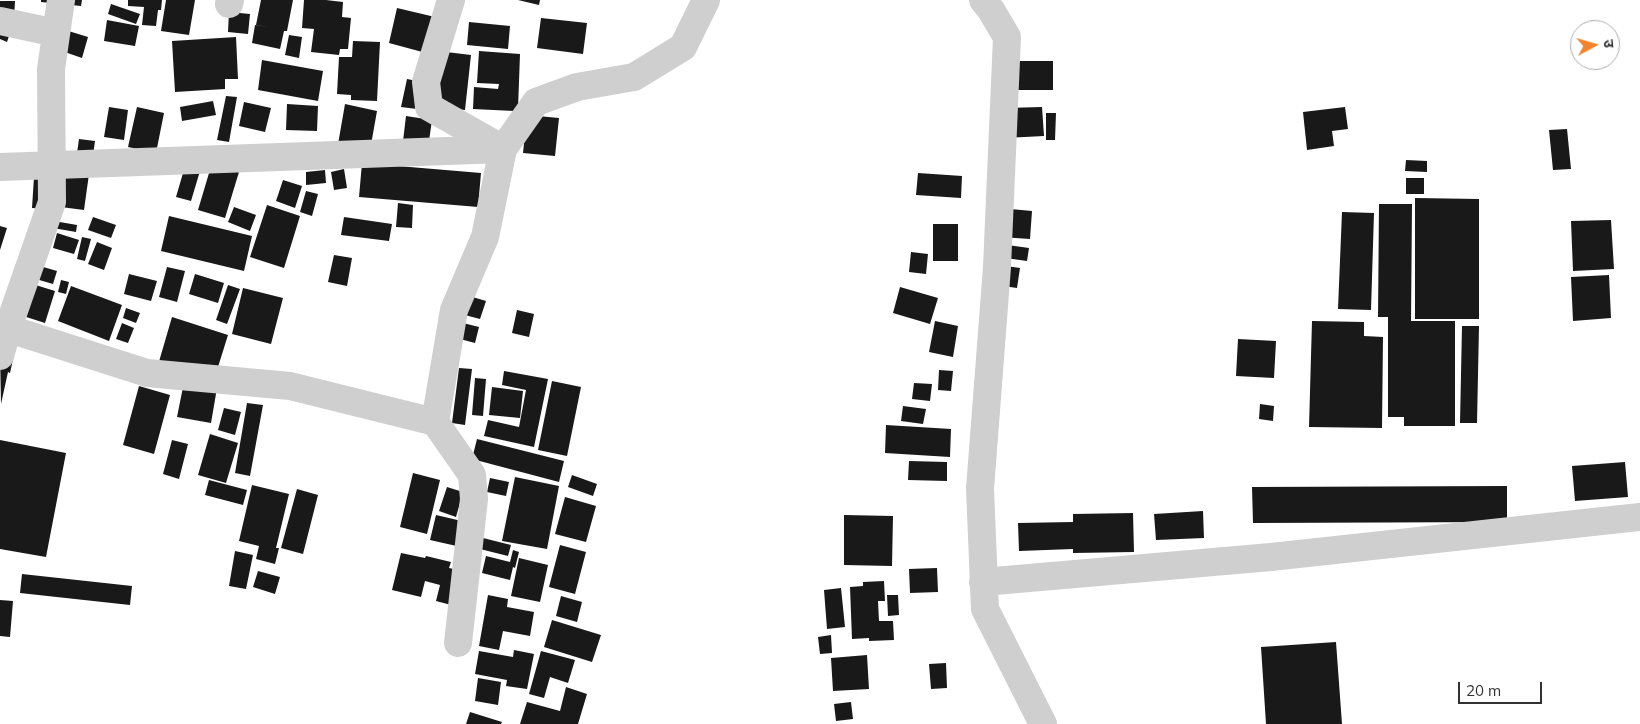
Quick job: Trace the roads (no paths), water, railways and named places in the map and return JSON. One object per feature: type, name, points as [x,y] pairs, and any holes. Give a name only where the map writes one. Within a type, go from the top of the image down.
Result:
[{"type":"street","points":[[0,356],[4,327],[52,202],[51,69],[61,0]]},
{"type":"street","points":[[451,0],[426,82],[429,107],[503,149]]},
{"type":"street","points":[[435,422],[454,310],[485,236],[503,149],[536,102],[577,87],[634,76],[683,47],[706,0]]},
{"type":"street","points":[[983,0],[1007,37],[997,266],[980,489],[984,610],[1043,724]]},
{"type":"street","points":[[0,21],[56,33]]},
{"type":"street","points":[[0,167],[503,149]]},
{"type":"street","points":[[4,327],[147,374],[290,386],[435,422],[472,475],[474,499],[458,643]]},
{"type":"street","points":[[984,582],[1271,557],[1640,518]]}]
